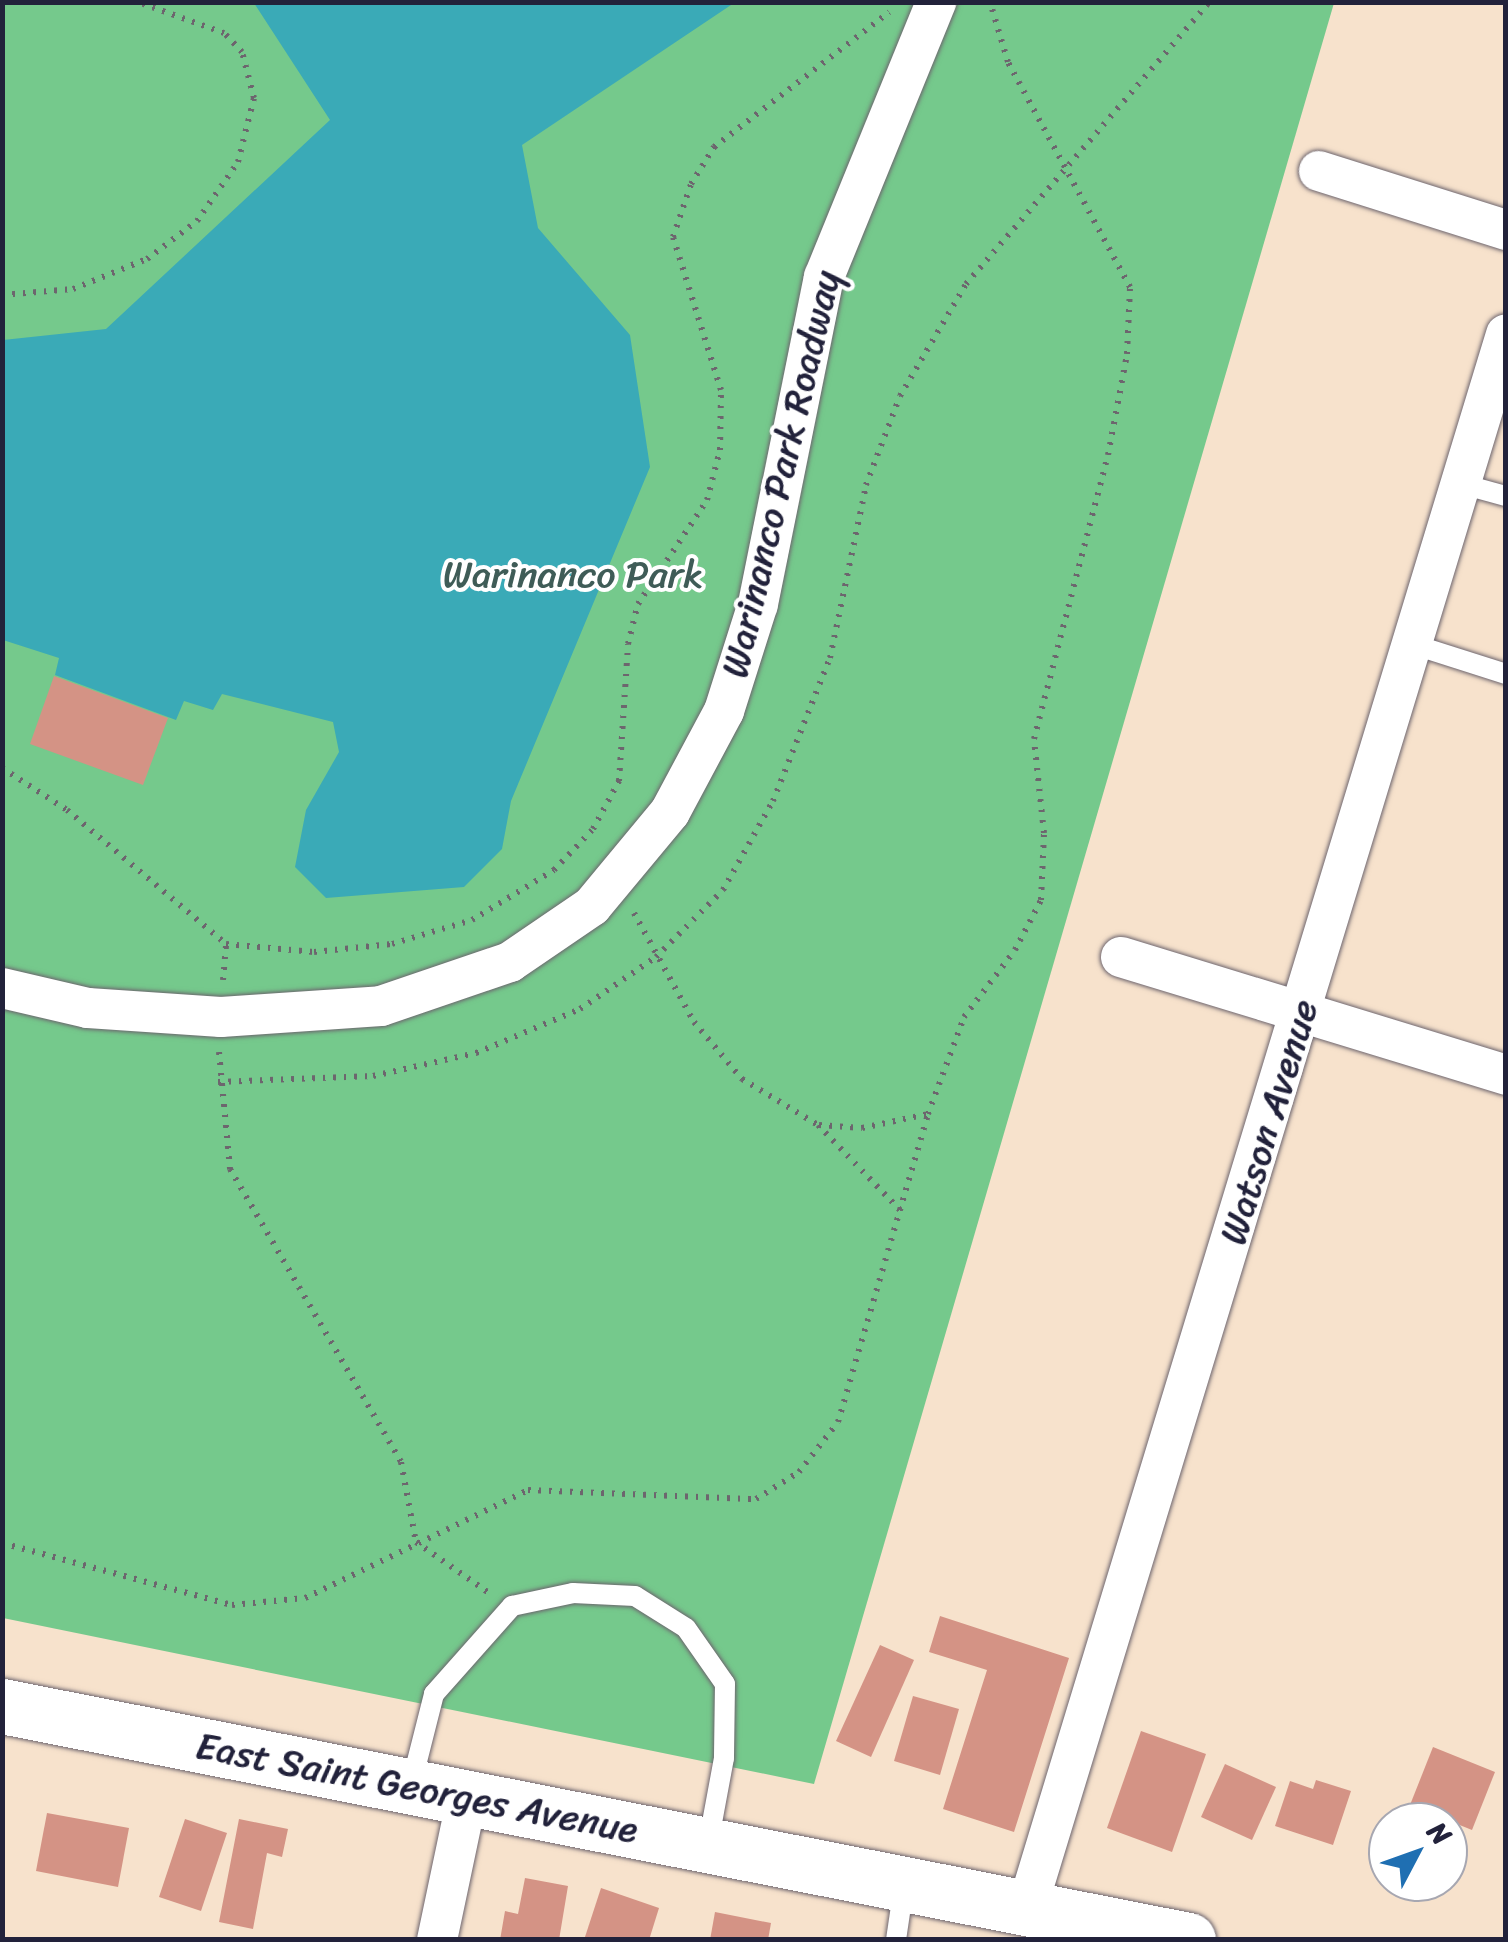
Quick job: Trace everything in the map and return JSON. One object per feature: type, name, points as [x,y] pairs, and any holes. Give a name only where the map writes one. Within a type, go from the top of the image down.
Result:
[{"type":"main road","name":"East Saint Georges Avenue","points":[[2,1706],[833,1867],[904,1884],[1026,1924],[1188,1940]]},
{"type":"street","name":"Warinanco Park Roadway","points":[[2,988],[88,1008],[220,1017],[381,1006],[492,969],[592,906],[670,812],[724,710],[758,604],[824,277],[936,2]]},
{"type":"street","points":[[1318,171],[1506,230]]},
{"type":"street","name":"Watson Avenue","points":[[1026,1924],[1506,334]]},
{"type":"street","points":[[1120,957],[1506,1074]]},
{"type":"street","points":[[437,1940],[467,1798]]},
{"type":"lane","points":[[1462,484],[1506,496]]},
{"type":"lane","points":[[1412,644],[1506,674]]},
{"type":"lane","points":[[410,1786],[434,1694],[512,1606],[573,1593],[635,1596],[686,1628],[725,1684],[724,1758],[708,1845]]},
{"type":"lane","points":[[896,1940],[904,1884]]},
{"type":"path","points":[[2,295],[72,289],[147,259],[197,221],[238,162],[254,98],[242,52],[224,32],[138,2]]},
{"type":"path","points":[[2,768],[67,810],[226,944],[314,952],[392,944],[472,920],[554,870],[579,844],[618,780],[628,644],[638,604],[707,500],[720,450],[721,390],[673,237],[691,184],[714,147],[900,2]]},
{"type":"path","points":[[2,1544],[232,1606],[305,1598],[528,1490],[756,1499],[800,1472],[838,1422],[928,1114],[964,1017],[1014,950],[1041,900],[1044,834],[1034,739],[1108,455],[1128,337],[1130,288],[1008,62],[990,2]]},
{"type":"path","points":[[579,844],[614,880],[694,1022],[742,1079],[818,1125],[902,1212]]},
{"type":"path","points":[[226,944],[218,1082],[230,1169],[401,1462],[416,1542],[512,1606]]},
{"type":"path","points":[[818,1125],[862,1128],[928,1114]]},
{"type":"green space","name":"Warinanco Park","points":[[2,3],[1334,3],[814,1784],[3,1618]]},
{"type":"water","points":[[254,3],[734,3],[522,145],[538,228],[630,335],[650,467],[511,801],[502,849],[464,887],[326,898],[295,867],[306,810],[339,752],[333,722],[222,694],[213,710],[184,701],[176,720],[55,675],[59,658],[3,640],[3,340],[106,329],[330,120]]},
{"type":"building","points":[[54,676],[168,718],[143,785],[30,744]]},
{"type":"building","points":[[940,1616],[1069,1658],[1014,1832],[943,1809],[987,1670],[929,1652]]},
{"type":"building","points":[[880,1645],[914,1660],[871,1757],[836,1741]]},
{"type":"building","points":[[913,1696],[959,1709],[940,1775],[894,1761]]},
{"type":"building","points":[[1141,1731],[1206,1754],[1172,1852],[1107,1828]]},
{"type":"building","points":[[1433,1747],[1495,1772],[1472,1830],[1468,1828],[1468,1802],[1411,1802]]},
{"type":"building","points":[[1225,1764],[1276,1787],[1252,1840],[1201,1817]]},
{"type":"building","points":[[1316,1780],[1351,1791],[1333,1845],[1275,1826],[1290,1781],[1313,1789]]},
{"type":"building","points":[[47,1813],[129,1828],[118,1887],[36,1871]]},
{"type":"building","points":[[185,1819],[227,1833],[201,1911],[159,1897]]},
{"type":"building","points":[[239,1819],[288,1829],[282,1857],[267,1853],[253,1929],[219,1922]]},
{"type":"building","points":[[525,1878],[568,1886],[559,1940],[500,1940],[505,1911],[518,1914]]},
{"type":"building","points":[[601,1888],[659,1908],[649,1940],[584,1940]]},
{"type":"building","points":[[715,1912],[771,1923],[768,1940],[710,1940]]}]
